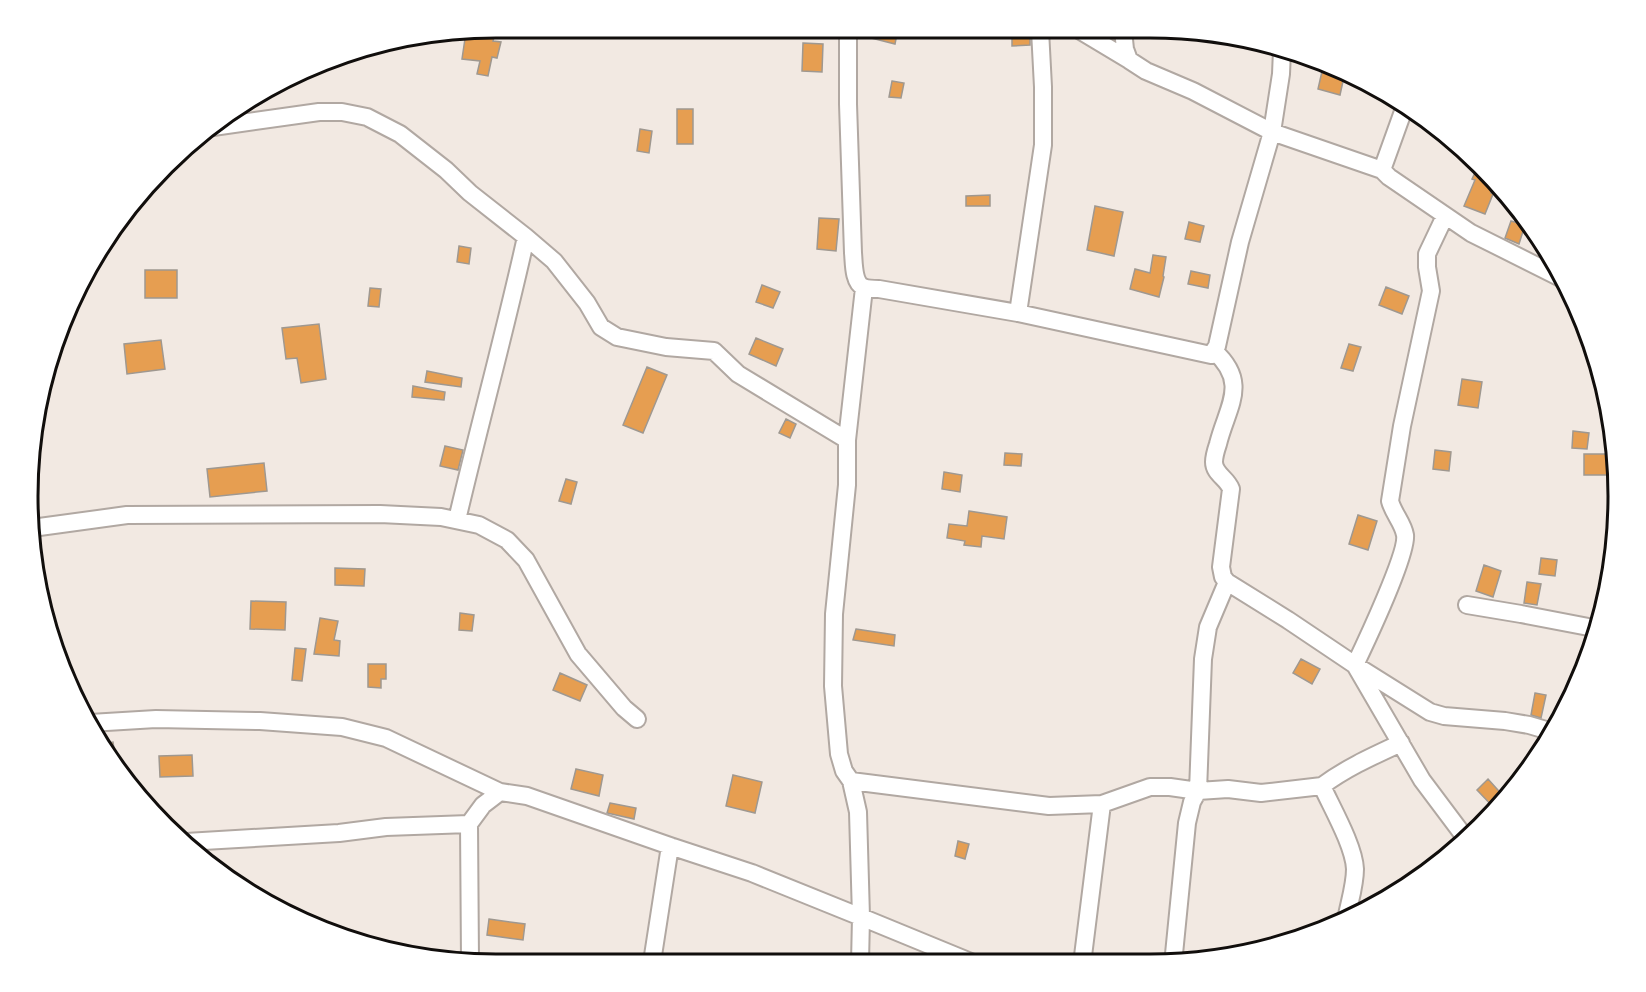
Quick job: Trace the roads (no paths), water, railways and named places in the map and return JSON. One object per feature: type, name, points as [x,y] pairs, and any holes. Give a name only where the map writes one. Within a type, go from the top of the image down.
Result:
[{"type":"street","points":[[848,38],[848,104],[854,253],[856,277],[859,284],[864,288],[1018,313],[1211,355],[1217,346],[1240,242],[1272,132],[1282,57]]},
{"type":"street","points":[[1018,313],[1043,144],[1040,38]]},
{"type":"street","points":[[1092,38],[1146,71],[1193,91],[1272,132],[1382,170],[1471,233],[1550,272]]},
{"type":"street","points":[[1124,38],[1129,60]]},
{"type":"street","points":[[227,125],[319,112],[342,112],[366,117],[400,134],[554,261],[587,303],[601,327],[617,337],[666,347],[714,351],[738,374],[848,440]]},
{"type":"street","points":[[1382,170],[1402,113]]},
{"type":"street","points":[[1355,665],[1390,585],[1404,545],[1406,535],[1389,501],[1402,426],[1431,291],[1427,254],[1445,216]]},
{"type":"street","points":[[456,520],[526,237]]},
{"type":"street","points":[[860,954],[858,812],[851,781],[844,771],[839,754],[833,686],[834,614],[847,485],[848,440],[864,288]]},
{"type":"street","points":[[1214,351],[1226,361],[1233,376],[1234,386],[1234,396],[1214,460],[1215,468],[1228,482],[1231,489],[1221,567],[1223,577],[1227,582],[1430,712],[1444,716],[1505,721],[1544,729]]},
{"type":"street","points":[[38,527],[127,515],[380,514],[441,517],[479,525],[507,540],[526,560],[578,654],[624,708],[637,719]]},
{"type":"street","points":[[1174,954],[1187,823],[1192,802],[1198,791],[1203,659],[1208,627],[1227,582]]},
{"type":"street","points":[[1467,605],[1589,627]]},
{"type":"street","points":[[1355,665],[1422,780],[1461,832]]},
{"type":"street","points":[[98,723],[168,719],[260,721],[342,727],[386,738],[500,792],[527,796],[752,873],[952,954]]},
{"type":"street","points":[[851,781],[1050,806],[1102,804],[1150,787],[1198,791],[1228,789],[1261,792],[1322,786],[1352,766],[1401,743]]},
{"type":"street","points":[[1322,786],[1354,860],[1354,882],[1348,909]]},
{"type":"street","points":[[470,954],[469,824],[483,805],[500,792]]},
{"type":"street","points":[[1083,954],[1102,804]]},
{"type":"street","points":[[195,841],[339,833],[386,827],[469,824]]},
{"type":"street","points":[[653,954],[670,846]]}]
